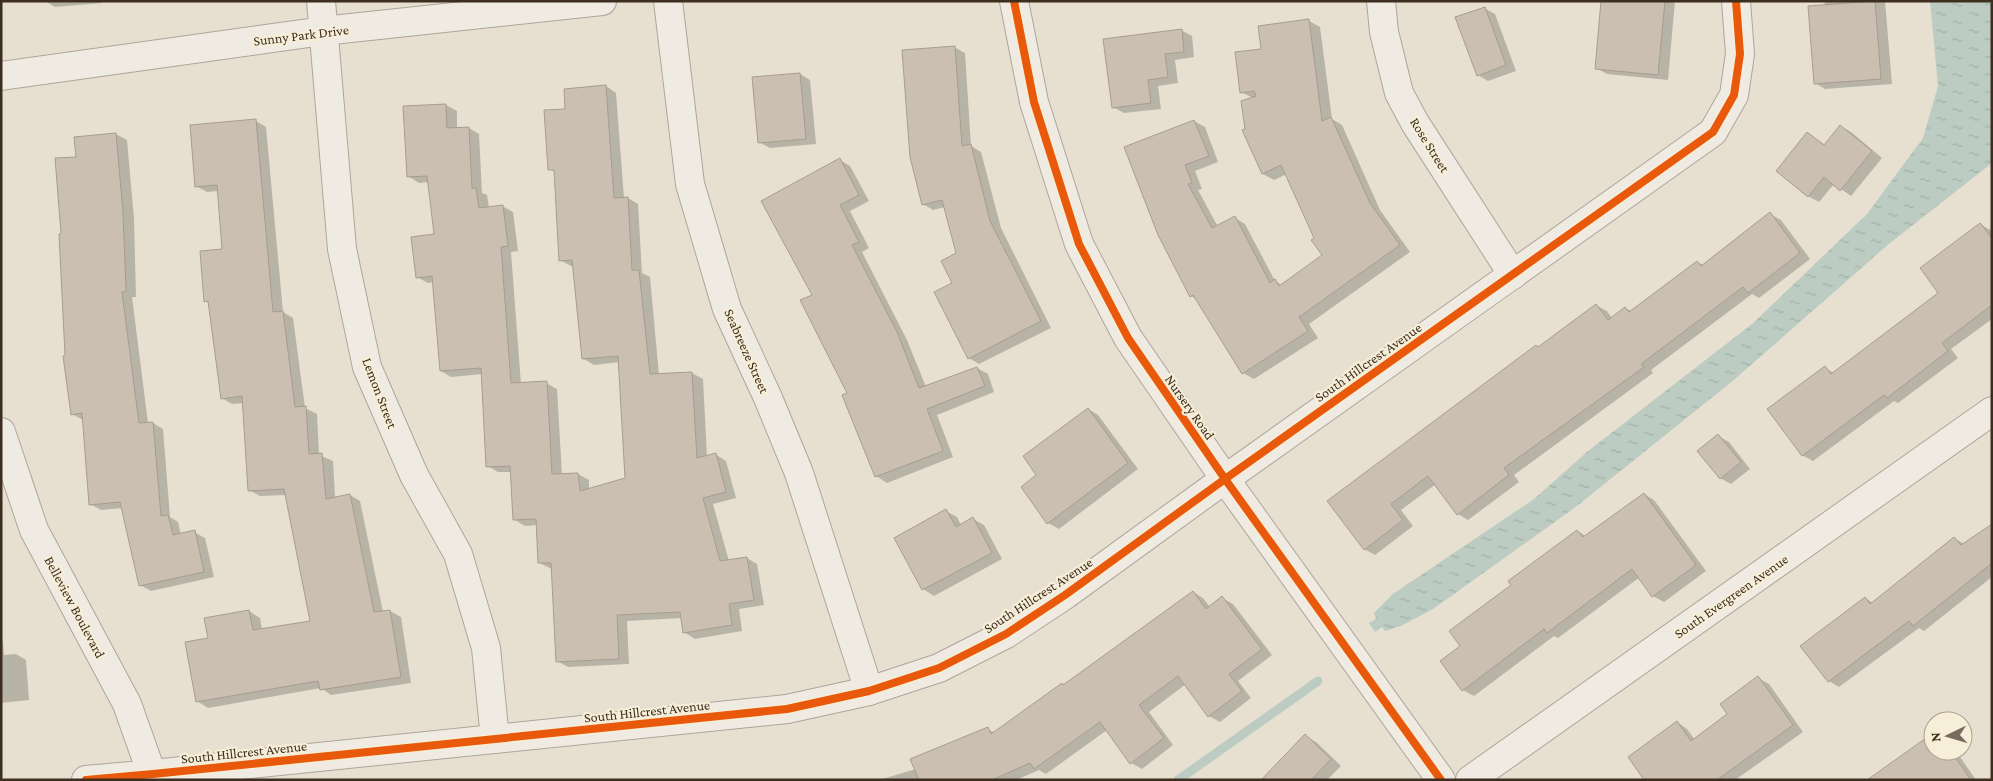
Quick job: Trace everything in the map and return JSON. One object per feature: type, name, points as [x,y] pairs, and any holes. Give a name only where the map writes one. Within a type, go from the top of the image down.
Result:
[{"type":"street","name":"Lemon Street","points":[[321,1],[342,249],[367,367],[414,475],[458,554],[486,648],[494,739]]},
{"type":"street","name":"Sunny Park Drive","points":[[1,76],[323,31],[602,1]]},
{"type":"street","name":"Seabreeze Street","points":[[668,1],[690,184],[727,308],[799,472],[869,691]]},
{"type":"street","name":"Nursery Road","points":[[1014,1],[1034,102],[1079,244],[1128,338],[1225,479],[1441,780]]},
{"type":"street","name":"Rose Street","points":[[1381,1],[1384,32],[1399,93],[1415,123],[1512,275]]},
{"type":"street","name":"South Hillcrest Avenue","points":[[86,780],[153,777],[787,709],[869,691],[939,668],[1006,634],[1065,595],[1713,132],[1734,95],[1740,54],[1736,1]]},
{"type":"street","name":"South Evergreen Avenue","points":[[1470,780],[1992,411]]},
{"type":"street","name":"Belleview Boulevard","points":[[1,432],[34,530],[127,704],[153,777]]},
{"type":"water","points":[[1930,1],[1992,1],[1992,163],[1890,243],[1735,379],[1577,506],[1433,609],[1401,626],[1385,631],[1382,627],[1375,632],[1369,623],[1376,619],[1374,613],[1393,594],[1534,499],[1588,451],[1752,324],[1867,214],[1923,138],[1938,86]]},
{"type":"building","points":[[1601,1],[1665,1],[1658,75],[1595,69]]},
{"type":"building","points":[[1875,1],[1881,79],[1814,84],[1808,6]]},
{"type":"building","points":[[1485,7],[1506,65],[1477,76],[1455,17]]},
{"type":"building","points":[[1309,19],[1322,121],[1331,117],[1370,203],[1400,245],[1299,317],[1308,331],[1242,374],[1193,295],[1190,297],[1158,235],[1124,147],[1194,120],[1209,156],[1185,165],[1192,183],[1188,184],[1212,228],[1235,216],[1270,283],[1275,279],[1279,286],[1322,255],[1311,240],[1314,238],[1281,165],[1262,174],[1242,130],[1245,129],[1241,101],[1256,96],[1254,91],[1240,93],[1235,52],[1261,49],[1258,26]]},
{"type":"building","points":[[1182,29],[1184,52],[1165,54],[1168,77],[1148,80],[1151,103],[1112,108],[1103,39]]},
{"type":"building","points":[[955,46],[962,146],[971,144],[990,221],[1041,321],[968,359],[934,292],[952,283],[941,261],[956,253],[942,200],[922,205],[910,157],[902,50]]},
{"type":"building","points":[[800,73],[806,139],[758,143],[752,77]]},
{"type":"building","points":[[606,85],[614,198],[628,197],[632,270],[639,270],[650,374],[692,372],[697,458],[716,453],[726,492],[703,498],[720,561],[747,557],[754,600],[729,604],[732,625],[683,633],[680,612],[617,615],[619,659],[556,662],[551,563],[538,563],[536,519],[513,520],[510,466],[486,467],[481,368],[440,371],[432,276],[416,278],[411,237],[434,234],[427,176],[407,177],[403,106],[446,104],[447,128],[469,127],[472,188],[476,188],[479,208],[503,205],[508,246],[501,247],[511,383],[547,381],[552,474],[578,473],[580,491],[625,478],[618,356],[582,359],[572,260],[559,261],[554,170],[548,170],[544,110],[565,109],[564,89]]},
{"type":"building","points":[[256,119],[273,312],[283,311],[295,407],[306,406],[309,454],[322,453],[326,499],[350,494],[374,612],[390,610],[401,677],[320,690],[318,681],[196,702],[185,642],[208,638],[204,618],[249,610],[253,630],[310,621],[284,489],[248,491],[242,396],[221,399],[208,301],[204,302],[200,251],[222,249],[217,185],[195,187],[190,125]]},
{"type":"building","points":[[1840,125],[1872,151],[1840,191],[1824,177],[1808,197],[1776,171],[1807,132],[1824,145]]},
{"type":"building","points":[[116,133],[123,213],[126,291],[122,292],[139,423],[153,422],[161,516],[168,515],[173,535],[195,530],[204,572],[139,586],[120,502],[89,505],[82,413],[71,415],[63,356],[65,355],[59,234],[61,233],[55,158],[76,157],[74,137]]},
{"type":"building","points":[[840,158],[859,195],[840,205],[859,242],[852,245],[897,332],[919,388],[977,367],[985,386],[927,409],[943,451],[875,477],[842,395],[847,393],[800,300],[812,295],[761,201]]},
{"type":"building","points":[[1770,212],[1800,253],[1748,293],[1743,287],[1641,364],[1644,367],[1504,468],[1509,475],[1457,515],[1428,476],[1391,504],[1403,520],[1364,550],[1327,501],[1536,345],[1538,347],[1596,304],[1608,320],[1625,307],[1629,312],[1697,261],[1701,266]]},
{"type":"building","points":[[1980,223],[1992,238],[1992,305],[1942,343],[1948,351],[1887,398],[1884,395],[1802,456],[1767,409],[1825,366],[1831,374],[1938,293],[1920,268]]},
{"type":"building","points":[[1088,408],[1128,463],[1047,524],[1021,487],[1036,475],[1023,456]]},
{"type":"building","points":[[1718,434],[1741,462],[1720,479],[1697,451]]},
{"type":"building","points":[[1644,493],[1696,565],[1652,597],[1632,569],[1547,633],[1544,629],[1462,691],[1440,661],[1460,646],[1449,631],[1511,585],[1508,581],[1577,530],[1583,537]]},
{"type":"building","points":[[946,509],[956,527],[973,517],[992,553],[922,590],[894,538]]},
{"type":"building","points":[[1992,524],[1992,563],[1913,626],[1909,621],[1828,682],[1800,646],[1865,597],[1870,604],[1954,537],[1961,545]]},
{"type":"building","points":[[1193,591],[1206,609],[1222,596],[1262,649],[1229,674],[1242,691],[1208,717],[1178,676],[1139,705],[1164,738],[1130,764],[1100,722],[1034,769],[1030,763],[992,780],[919,780],[910,759],[988,727],[991,734],[1062,683],[1063,685]]},
{"type":"building","points":[[1758,676],[1793,725],[1717,780],[1644,780],[1628,757],[1677,721],[1691,741],[1727,714],[1720,704]]},
{"type":"building","points":[[1305,734],[1331,759],[1317,774],[1311,780],[1261,780]]},
{"type":"building","points":[[1923,740],[1923,761],[1958,761],[1971,780],[1867,780]]},
{"type":"waterway","points":[[1178,780],[1318,681]]},
{"type":"cycle path","points":[[1014,1],[1034,102],[1079,244],[1128,338],[1225,479],[1441,780]]},
{"type":"cycle path","points":[[86,780],[787,709],[869,691],[939,668],[1006,634],[1065,595],[1713,132],[1734,95],[1740,54],[1736,1]]}]
